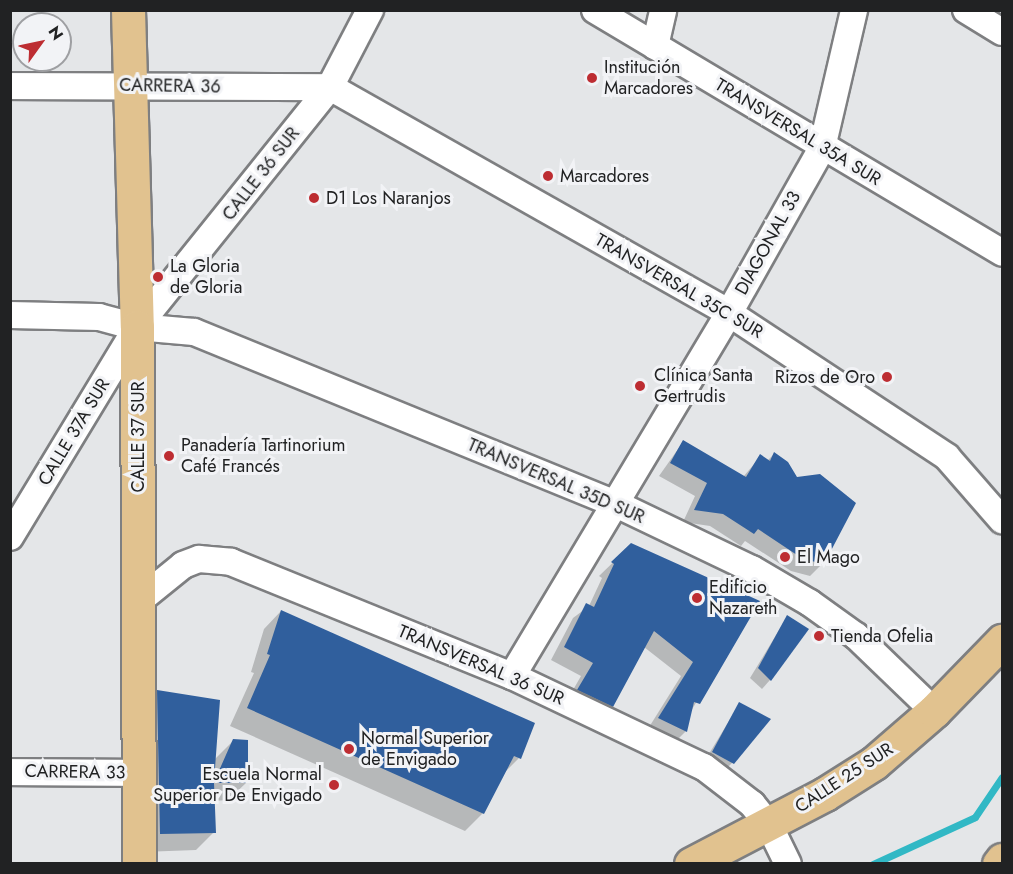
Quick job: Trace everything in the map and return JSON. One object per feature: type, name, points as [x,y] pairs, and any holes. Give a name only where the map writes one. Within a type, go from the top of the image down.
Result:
[{"type":"main road","name":"CALLE 37 SUR","points":[[128,10],[137,327],[140,600],[139,864]]},
{"type":"main road","name":"CALLE 25 SUR","points":[[691,864],[780,846],[934,711],[1002,640]]},
{"type":"main road","points":[[999,864],[1002,860]]},
{"type":"street","name":"CALLE 36 SUR","points":[[137,327],[330,87],[370,10]]},
{"type":"street","name":"TRANSVERSAL 35A SUR","points":[[595,10],[822,148],[1002,253]]},
{"type":"street","points":[[655,46],[663,10]]},
{"type":"street","name":"DIAGONAL 33","points":[[512,676],[729,313],[822,148],[854,10]]},
{"type":"street","points":[[966,10],[1002,32]]},
{"type":"street","name":"CARRERA 36","points":[[10,86],[330,87]]},
{"type":"street","name":"TRANSVERSAL 35C SUR","points":[[330,87],[729,313],[947,457],[1002,520]]},
{"type":"street","name":"TRANSVERSAL 35D SUR","points":[[10,315],[99,317],[137,327],[194,332],[614,503],[752,569],[810,603],[856,636],[934,711]]},
{"type":"street","name":"CALLE 37A SUR","points":[[10,537],[137,327]]},
{"type":"street","name":"TRANSVERSAL 36 SUR","points":[[140,600],[183,565],[198,559],[231,562],[512,676],[704,767],[745,796],[780,846]]},
{"type":"street","name":"CARRERA 33","points":[[10,772],[140,773]]},
{"type":"building","points":[[683,440],[746,477],[760,454],[770,461],[774,452],[788,462],[797,477],[820,474],[856,503],[824,564],[803,559],[758,529],[754,534],[723,514],[694,510],[707,483],[670,463]]},
{"type":"building","points":[[631,543],[760,601],[700,704],[694,702],[687,732],[658,718],[693,662],[654,631],[613,707],[577,690],[593,663],[564,647],[586,603],[594,607],[614,564],[611,562]]},
{"type":"building","points":[[281,610],[535,723],[521,759],[514,756],[484,814],[247,708],[270,655],[267,654]]},
{"type":"building","points":[[787,615],[809,629],[771,681],[758,668]]},
{"type":"building","points":[[157,690],[220,700],[214,782],[233,739],[248,740],[248,783],[214,783],[216,833],[160,834]]},
{"type":"building","points":[[739,702],[771,719],[734,764],[712,752]]},
{"type":"waterway","points":[[873,864],[975,817],[1002,777]]},
{"type":"place","name":"Institución Marcadores","points":[[592,78]]},
{"type":"place","name":"Marcadores","points":[[548,176]]},
{"type":"place","name":"D1 Los Naranjos","points":[[314,198]]},
{"type":"place","name":"La Gloria de Gloria","points":[[158,277]]},
{"type":"place","name":"Rizos de Oro","points":[[887,377]]},
{"type":"place","name":"Clínica Santa Gertrudis","points":[[640,386]]},
{"type":"place","name":"Panadería Tartinorium Café Francés","points":[[169,456]]},
{"type":"place","name":"El Mago","points":[[785,557]]},
{"type":"place","name":"Edificio Nazareth","points":[[697,598]]},
{"type":"place","name":"Tienda Ofelia","points":[[819,636]]},
{"type":"place","name":"Normal Superior de Envigado","points":[[349,749]]},
{"type":"place","name":"Escuela Normal Superior De Envigado","points":[[334,785]]}]
